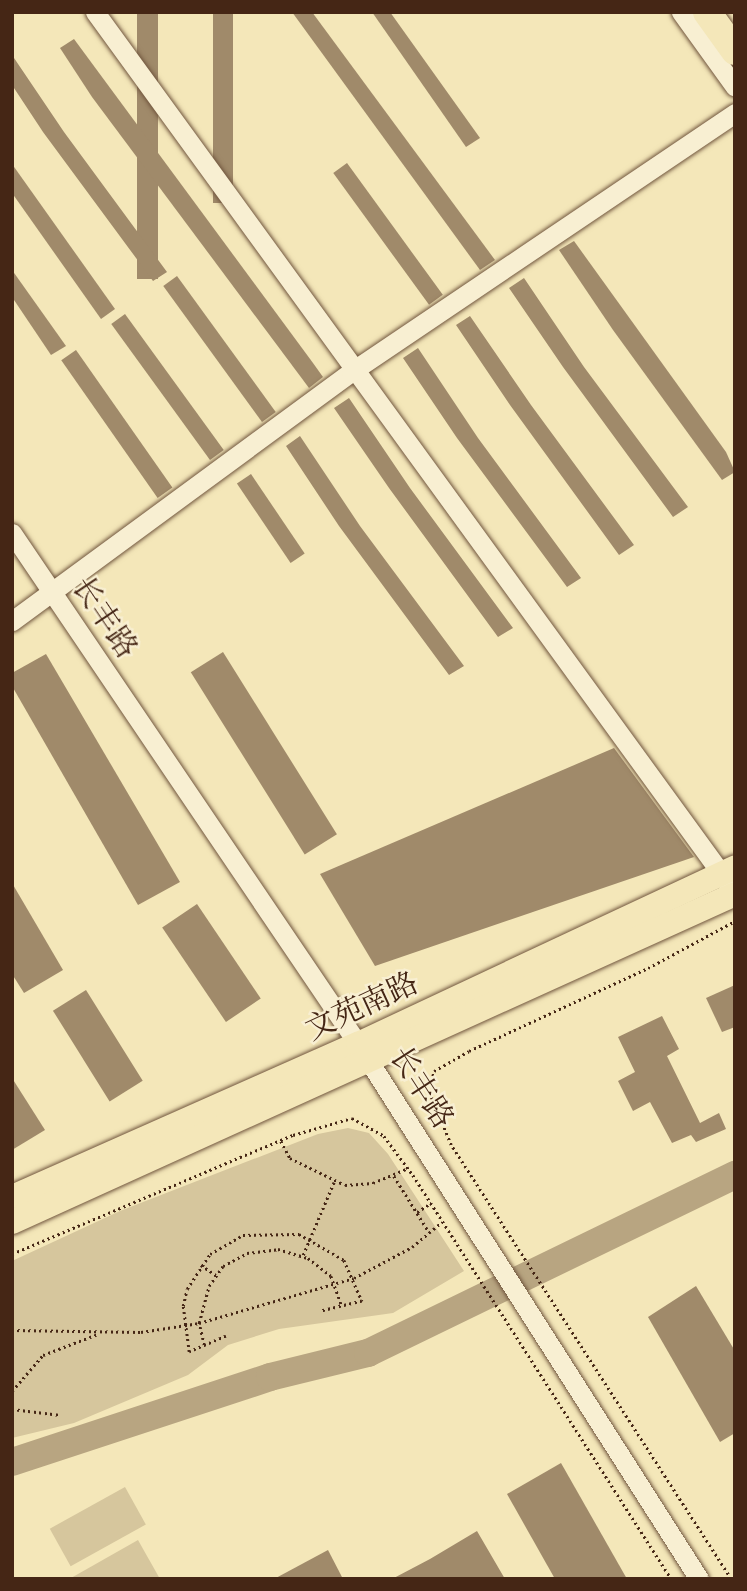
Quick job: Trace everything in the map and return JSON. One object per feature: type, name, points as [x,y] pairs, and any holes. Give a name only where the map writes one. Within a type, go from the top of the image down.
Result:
[{"type":"highway","points":[[707,12],[735,51]]},
{"type":"main road","name":"文苑南路","points":[[12,1222],[731,881]]},
{"type":"main road","name":"文苑南路","points":[[12,1197],[364,1054]]},
{"type":"street","points":[[94,12],[352,372],[731,881]]},
{"type":"street","points":[[681,12],[735,88]]},
{"type":"street","points":[[12,621],[352,372],[735,113]]},
{"type":"street","name":"长丰路","points":[[12,533],[50,593],[364,1054],[543,1330],[699,1579]]},
{"type":"path","points":[[731,1579],[451,1145],[429,1092],[434,1072],[735,921]]},
{"type":"path","points":[[12,1254],[280,1140],[352,1118],[384,1136],[408,1168],[671,1579]]},
{"type":"path","points":[[280,1140],[290,1158],[334,1182],[373,1183],[394,1177],[408,1168]]},
{"type":"path","points":[[394,1177],[429,1232]]},
{"type":"path","points":[[303,1255],[334,1182]]},
{"type":"path","points":[[417,1212],[430,1203]]},
{"type":"path","points":[[12,1329],[101,1333],[199,1323],[335,1286],[412,1247],[442,1222]]},
{"type":"path","points":[[226,1336],[189,1352],[182,1326],[187,1289],[201,1265],[243,1235],[281,1232],[311,1238],[344,1260],[362,1301],[321,1311]]},
{"type":"path","points":[[204,1345],[199,1323],[216,1275],[233,1259],[263,1249],[303,1255],[322,1268],[335,1286],[342,1306]]},
{"type":"path","points":[[201,1265],[216,1275]]},
{"type":"path","points":[[12,1391],[43,1355],[101,1333]]},
{"type":"path","points":[[12,1409],[61,1415]]},
{"type":"shaded area","points":[[348,1128],[369,1133],[388,1154],[464,1271],[393,1313],[279,1329],[228,1345],[188,1375],[74,1423],[12,1438],[12,1261],[120,1211],[318,1134]]},
{"type":"shaded area","points":[[125,1487],[146,1525],[71,1566],[50,1529]]},
{"type":"shaded area","points":[[138,1540],[160,1579],[71,1579],[71,1578]]},
{"type":"building","points":[[137,12],[158,12],[158,279],[137,279]]},
{"type":"building","points":[[213,12],[233,12],[233,203],[213,203]]},
{"type":"building","points":[[292,12],[312,12],[495,260],[480,270]]},
{"type":"building","points":[[372,12],[390,12],[480,138],[466,147]]},
{"type":"building","points":[[74,39],[323,377],[309,388],[92,97],[60,48]]},
{"type":"building","points":[[12,55],[64,132],[167,272],[153,281],[43,132],[12,85]]},
{"type":"building","points":[[347,163],[443,295],[429,305],[333,173]]},
{"type":"building","points":[[12,164],[115,309],[101,319],[12,193]]},
{"type":"building","points":[[574,241],[726,452],[735,472],[722,480],[613,330],[559,250]]},
{"type":"building","points":[[12,270],[66,346],[51,355],[12,297]]},
{"type":"building","points":[[177,276],[276,412],[262,422],[163,286]]},
{"type":"building","points":[[524,278],[584,367],[688,507],[673,517],[563,367],[509,288]]},
{"type":"building","points":[[125,314],[224,450],[210,460],[111,324]]},
{"type":"building","points":[[470,316],[531,405],[634,545],[619,555],[510,405],[456,325]]},
{"type":"building","points":[[418,348],[478,438],[581,578],[567,587],[457,438],[403,358]]},
{"type":"building","points":[[76,350],[172,488],[158,498],[61,360]]},
{"type":"building","points":[[349,398],[410,488],[513,628],[498,637],[389,488],[334,408]]},
{"type":"building","points":[[300,436],[360,526],[464,666],[449,675],[339,526],[286,446]]},
{"type":"building","points":[[251,474],[305,554],[291,563],[237,484]]},
{"type":"building","points":[[223,652],[337,834],[305,854],[191,672]]},
{"type":"building","points":[[46,654],[180,882],[138,905],[12,686],[12,673]]},
{"type":"building","points":[[614,748],[694,857],[375,966],[320,874]]},
{"type":"building","points":[[12,883],[63,970],[24,993],[12,974]]},
{"type":"building","points":[[197,904],[261,999],[226,1022],[162,927]]},
{"type":"building","points":[[735,985],[735,1027],[722,1032],[706,998]]},
{"type":"building","points":[[86,990],[143,1081],[110,1101],[53,1011]]},
{"type":"building","points":[[662,1016],[679,1049],[667,1056],[700,1123],[719,1113],[726,1129],[696,1142],[691,1135],[672,1143],[650,1102],[633,1111],[618,1081],[635,1072],[618,1037]]},
{"type":"building","points":[[12,1078],[45,1130],[12,1150]]},
{"type":"building","points":[[696,1286],[735,1351],[735,1433],[720,1442],[648,1317]]},
{"type":"building","points":[[561,1463],[627,1579],[555,1579],[507,1494]]},
{"type":"building","points":[[477,1531],[505,1579],[392,1579],[430,1559]]},
{"type":"building","points":[[328,1550],[343,1579],[274,1579]]},
{"type":"waterway","points":[[12,1462],[270,1377],[368,1353],[735,1175]]}]
